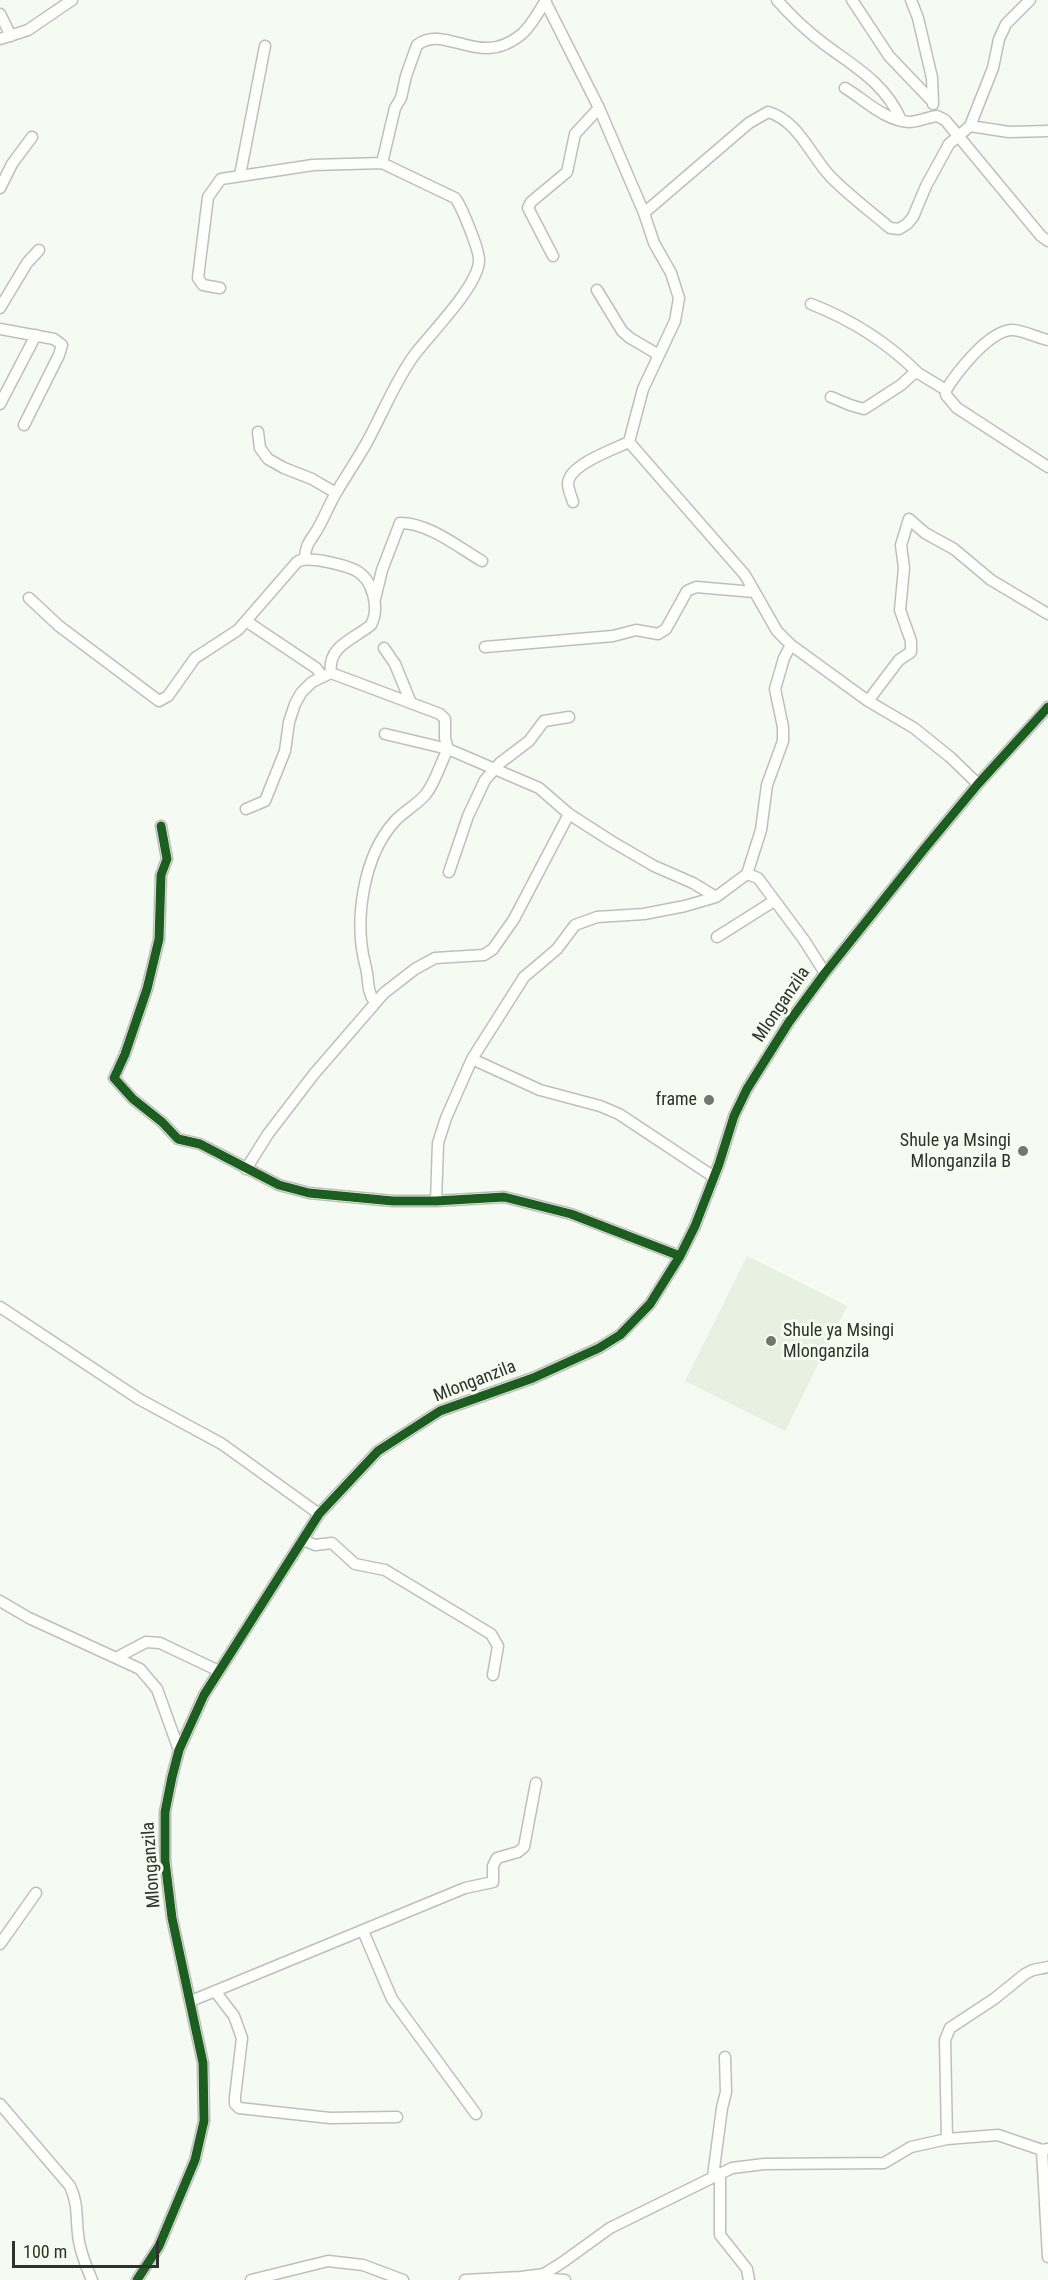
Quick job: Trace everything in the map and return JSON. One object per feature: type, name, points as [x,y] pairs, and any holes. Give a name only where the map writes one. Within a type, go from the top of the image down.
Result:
[{"type":"street","points":[[0,14],[6,37],[36,26],[72,0]]},
{"type":"street","points":[[777,0],[801,26],[879,85],[895,106],[901,120]]},
{"type":"street","points":[[852,0],[890,56],[933,101]]},
{"type":"street","points":[[911,0],[918,18],[932,78],[933,101],[937,116]]},
{"type":"street","points":[[644,213],[749,123],[768,112],[780,115],[789,124],[829,175],[890,228],[899,229],[913,217],[926,186],[949,144],[960,137],[970,126],[993,68],[999,39],[1006,24],[1030,0]]},
{"type":"street","points":[[382,163],[395,108],[401,98],[417,45],[428,39],[436,38],[470,47],[489,49],[501,47],[523,33],[546,1],[599,108],[644,213],[654,243],[678,289],[679,308],[675,321],[643,389],[629,442],[576,470],[569,479],[568,487],[573,502]]},
{"type":"street","points":[[240,175],[265,46]]},
{"type":"street","points":[[845,88],[888,116],[911,122],[937,116],[945,120],[1041,236],[1048,241]]},
{"type":"street","points":[[553,256],[528,208],[567,172],[575,134],[584,121],[599,108]]},
{"type":"street","points":[[970,126],[1009,132],[1048,131]]},
{"type":"street","points":[[0,188],[12,164],[32,137]]},
{"type":"street","points":[[220,288],[203,285],[198,278],[208,197],[221,179],[240,175],[313,165],[382,163],[453,196],[457,200],[476,246],[479,261],[477,272],[465,293],[413,357],[305,549],[305,558]]},
{"type":"street","points":[[0,308],[27,263],[39,250]]},
{"type":"street","points":[[597,290],[622,331],[659,355]]},
{"type":"street","points":[[811,304],[835,313],[895,351],[918,373],[945,390],[946,395],[957,408],[1048,467]]},
{"type":"street","points":[[0,329],[54,339],[62,346],[24,425]]},
{"type":"street","points":[[945,390],[966,362],[1000,334],[1011,330],[1048,340]]},
{"type":"street","points":[[0,404],[36,335]]},
{"type":"street","points":[[831,397],[864,409],[901,385],[913,374],[918,373]]},
{"type":"street","points":[[258,432],[260,448],[268,459],[336,493]]},
{"type":"street","points":[[629,442],[738,566],[777,631],[792,645],[868,701],[914,728],[950,757],[978,784]]},
{"type":"street","points":[[868,701],[899,660],[911,652],[911,641],[900,610],[904,568],[901,545],[909,519],[925,533],[954,549],[991,580],[1048,614]]},
{"type":"street","points":[[374,602],[382,570],[400,523],[410,523],[430,531],[482,561]]},
{"type":"street","points":[[29,598],[59,626],[159,701],[168,696],[195,658],[232,635],[246,621],[291,567],[301,559],[356,570],[372,589],[375,617],[371,625],[351,637],[336,651],[331,658],[327,675]]},
{"type":"street","points":[[485,647],[613,636],[636,630],[658,634],[666,628],[687,591],[696,587],[754,592]]},
{"type":"street","points":[[246,621],[327,675],[411,703],[443,717],[446,724],[445,738],[448,749],[424,797],[395,820],[388,829],[366,877],[360,944],[367,968],[367,988],[375,1003]]},
{"type":"street","points":[[436,1201],[438,1143],[446,1118],[472,1059],[524,976],[557,949],[575,925],[597,917],[644,914],[716,897],[747,874],[761,830],[767,785],[783,741],[783,727],[775,689],[784,658],[792,645]]},
{"type":"street","points":[[384,648],[395,664],[411,703]]},
{"type":"street","points":[[246,809],[265,801],[285,751],[289,722],[301,693],[312,682],[327,675]]},
{"type":"street","name":"Mlonganzila","points":[[137,2280],[159,2246],[195,2160],[204,2121],[203,2063],[172,1918],[165,1861],[165,1812],[178,1750],[204,1695],[319,1514],[378,1451],[440,1411],[563,1366],[620,1335],[650,1304],[680,1256],[695,1226],[734,1116],[747,1089],[789,1022],[825,973],[978,784],[1048,707]]},
{"type":"street","points":[[449,872],[474,802],[494,769],[529,741],[544,722],[569,717]]},
{"type":"street","points":[[385,734],[448,749],[539,788],[568,814],[654,866],[693,883],[716,897]]},
{"type":"street","points":[[246,1169],[268,1134],[314,1074],[375,1003],[415,969],[435,958],[484,955],[493,949],[514,919],[568,814]]},
{"type":"street","points":[[161,826],[167,859],[161,875],[159,939],[147,989],[114,1078],[133,1099],[162,1122],[178,1139],[200,1144],[279,1185],[309,1193],[393,1201],[504,1197],[571,1214],[680,1256]]},
{"type":"street","points":[[747,874],[758,879],[804,940],[825,973]]},
{"type":"street","points":[[717,937],[774,901]]},
{"type":"street","points":[[472,1059],[540,1090],[600,1106],[619,1114],[714,1176]]},
{"type":"street","points":[[0,1307],[139,1399],[222,1443],[319,1514]]},
{"type":"street","points":[[303,1540],[315,1545],[332,1543],[355,1564],[385,1570],[491,1634],[498,1646],[493,1675]]},
{"type":"street","points":[[0,1601],[28,1618],[140,1670],[157,1689],[178,1750]]},
{"type":"street","points":[[116,1658],[146,1642],[160,1643],[219,1671]]},
{"type":"street","points":[[191,2001],[465,1888],[493,1882],[493,1866],[497,1858],[518,1852],[524,1847],[536,1783]]},
{"type":"street","points":[[1,1942],[36,1893]]},
{"type":"street","points":[[363,1931],[392,1999],[476,2114]]},
{"type":"street","points":[[948,2139],[945,2040],[950,2028],[994,1999],[1025,1974],[1048,1967]]},
{"type":"street","points":[[215,1991],[234,2016],[242,2038],[235,2097],[235,2104],[239,2108],[330,2118],[397,2117]]},
{"type":"street","points":[[725,2057],[726,2091],[722,2108],[716,2174],[720,2235],[747,2269],[749,2280]]},
{"type":"street","points":[[0,2104],[70,2186],[76,2198],[78,2235],[92,2280]]},
{"type":"street","points":[[465,2280],[544,2274],[610,2228],[732,2168],[764,2164],[884,2163],[911,2147],[948,2139],[998,2135],[1045,2150],[1048,2258]]},
{"type":"street","points":[[251,2280],[328,2261],[363,2265],[403,2280]]},
{"type":"street","points":[[521,2277],[565,2280]]},
{"type":"shaded area","points":[[747,1256],[847,1306],[785,1431],[685,1381]]},
{"type":"cycle path","points":[[137,2280],[159,2246],[195,2160],[204,2121],[203,2063],[172,1918],[165,1861],[165,1812],[172,1777],[179,1750],[204,1695],[319,1514],[378,1451],[440,1411],[533,1378],[599,1348],[620,1335],[650,1304],[680,1256],[695,1226],[719,1164],[734,1116],[747,1089],[789,1022],[825,973],[925,848],[978,784],[1048,707]]},
{"type":"cycle path","points":[[161,826],[167,859],[161,875],[159,939],[147,989],[125,1054],[114,1078],[133,1099],[162,1122],[178,1139],[200,1144],[279,1185],[309,1193],[393,1201],[504,1197],[571,1214],[680,1256]]},
{"type":"place","name":"frame","points":[[709,1100]]},
{"type":"place","name":"Shule ya Msingi Mlonganzila B","points":[[1023,1151]]},
{"type":"place","name":"Shule ya Msingi Mlonganzila","points":[[771,1341]]}]
